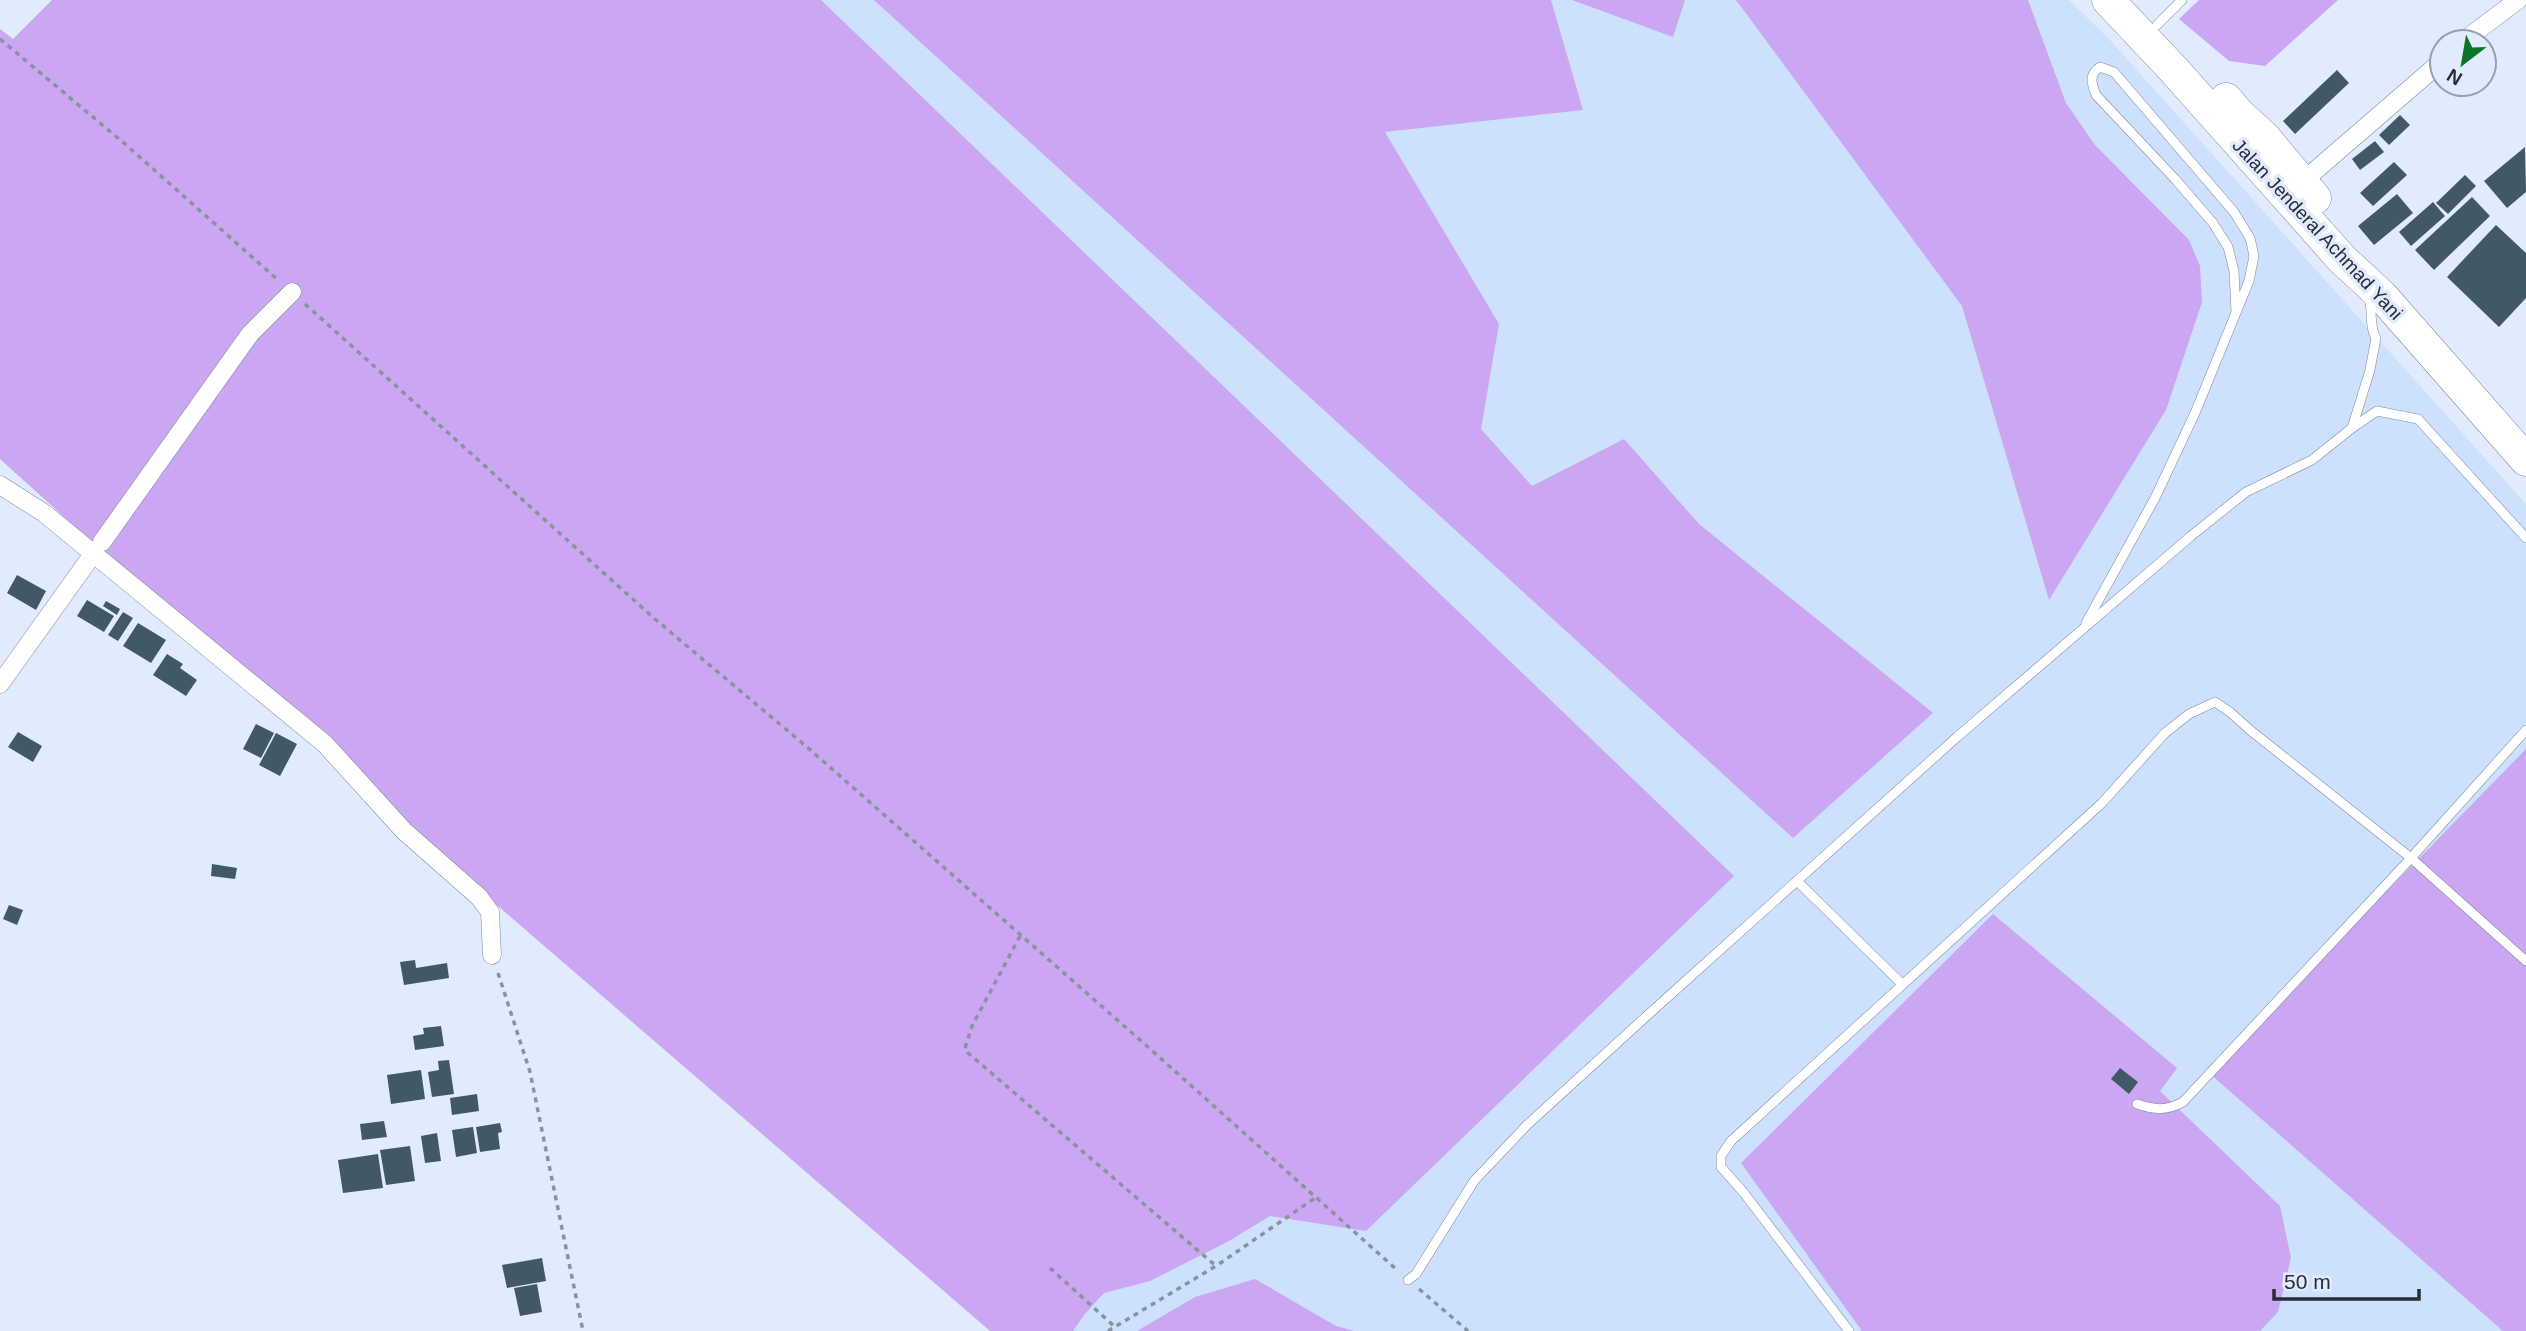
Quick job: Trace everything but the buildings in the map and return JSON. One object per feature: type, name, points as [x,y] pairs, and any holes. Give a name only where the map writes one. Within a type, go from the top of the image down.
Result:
[{"type":"highway","name":"Jalan Jenderal Achmad Yani","points":[[2108,0],[2166,61],[2342,259],[2382,296],[2526,460]]},
{"type":"highway","name":"Jalan Jenderal Achmad Yani","points":[[2135,0],[2238,114],[2265,138],[2343,231],[2526,433]]},
{"type":"street","points":[[2481,28],[2518,0]]},
{"type":"street","points":[[2302,182],[2428,73]]},
{"type":"street","points":[[0,684],[250,334],[292,292]]},
{"type":"street","points":[[0,485],[98,548],[325,744],[404,831],[480,897],[491,912],[492,955]]},
{"type":"lane","points":[[2157,25],[2182,0]]},
{"type":"lane","points":[[2083,629],[2155,498],[2195,412],[2249,281],[2254,256],[2250,238],[2234,212],[2114,72],[2099,67],[2092,75],[2091,82],[2096,95],[2175,178],[2213,223],[2228,247],[2234,271],[2236,312]]},
{"type":"lane","points":[[2342,259],[2368,296],[2373,309],[2373,333],[2376,338],[2370,370],[2352,428]]},
{"type":"lane","points":[[1408,1280],[1416,1274],[1474,1181],[1527,1125],[1797,881],[2083,629],[2246,492],[2312,460],[2376,411],[2418,419],[2526,538]]},
{"type":"lane","points":[[1849,1331],[1744,1193],[1721,1167],[1721,1156],[1731,1141],[2102,803],[2165,733],[2189,714],[2215,702],[2230,712],[2411,858],[2526,961]]},
{"type":"lane","points":[[2137,1104],[2154,1110],[2169,1109],[2183,1102],[2411,858],[2526,730]]},
{"type":"lane","points":[[1797,881],[1902,984]]},
{"type":"path","points":[[0,39],[125,144],[656,620],[807,747],[1468,1331]]},
{"type":"path","points":[[1020,936],[966,1037],[965,1048],[968,1054],[1216,1266]]},
{"type":"path","points":[[492,955],[530,1072],[583,1331]]},
{"type":"path","points":[[1108,1331],[1216,1266],[1315,1198]]},
{"type":"path","points":[[1050,1268],[1115,1326]]},
{"type":"shaded area","points":[[52,0],[2069,0],[2109,39],[2526,504],[2526,1331],[990,1331],[0,459],[0,29],[13,39]]},
{"type":"shaded area","points":[[52,0],[821,0],[1734,876],[1366,1231],[1270,1216],[1229,1241],[1150,1281],[1104,1293],[1073,1331],[990,1331],[432,849],[0,459],[0,29],[13,39]]},
{"type":"shaded area","points":[[874,0],[1551,0],[1583,110],[1385,132],[1499,324],[1481,429],[1532,486],[1624,439],[1699,524],[1933,713],[1793,838]]},
{"type":"shaded area","points":[[1572,0],[1685,0],[1673,37]]},
{"type":"shaded area","points":[[1736,0],[2028,0],[2066,103],[2095,145],[2189,240],[2200,266],[2202,302],[2166,410],[2049,600],[1962,306]]},
{"type":"shaded area","points":[[2199,0],[2338,0],[2265,66],[2229,61],[2179,19]]},
{"type":"shaded area","points":[[2526,749],[2526,1331],[2503,1331],[2209,1073]]},
{"type":"shaded area","points":[[1993,914],[2177,1068],[2160,1091],[2280,1206],[2291,1258],[2278,1312],[2260,1331],[1862,1331],[1741,1163]]},
{"type":"shaded area","points":[[1255,1279],[1336,1326],[1354,1331],[1137,1331],[1195,1297]]}]
